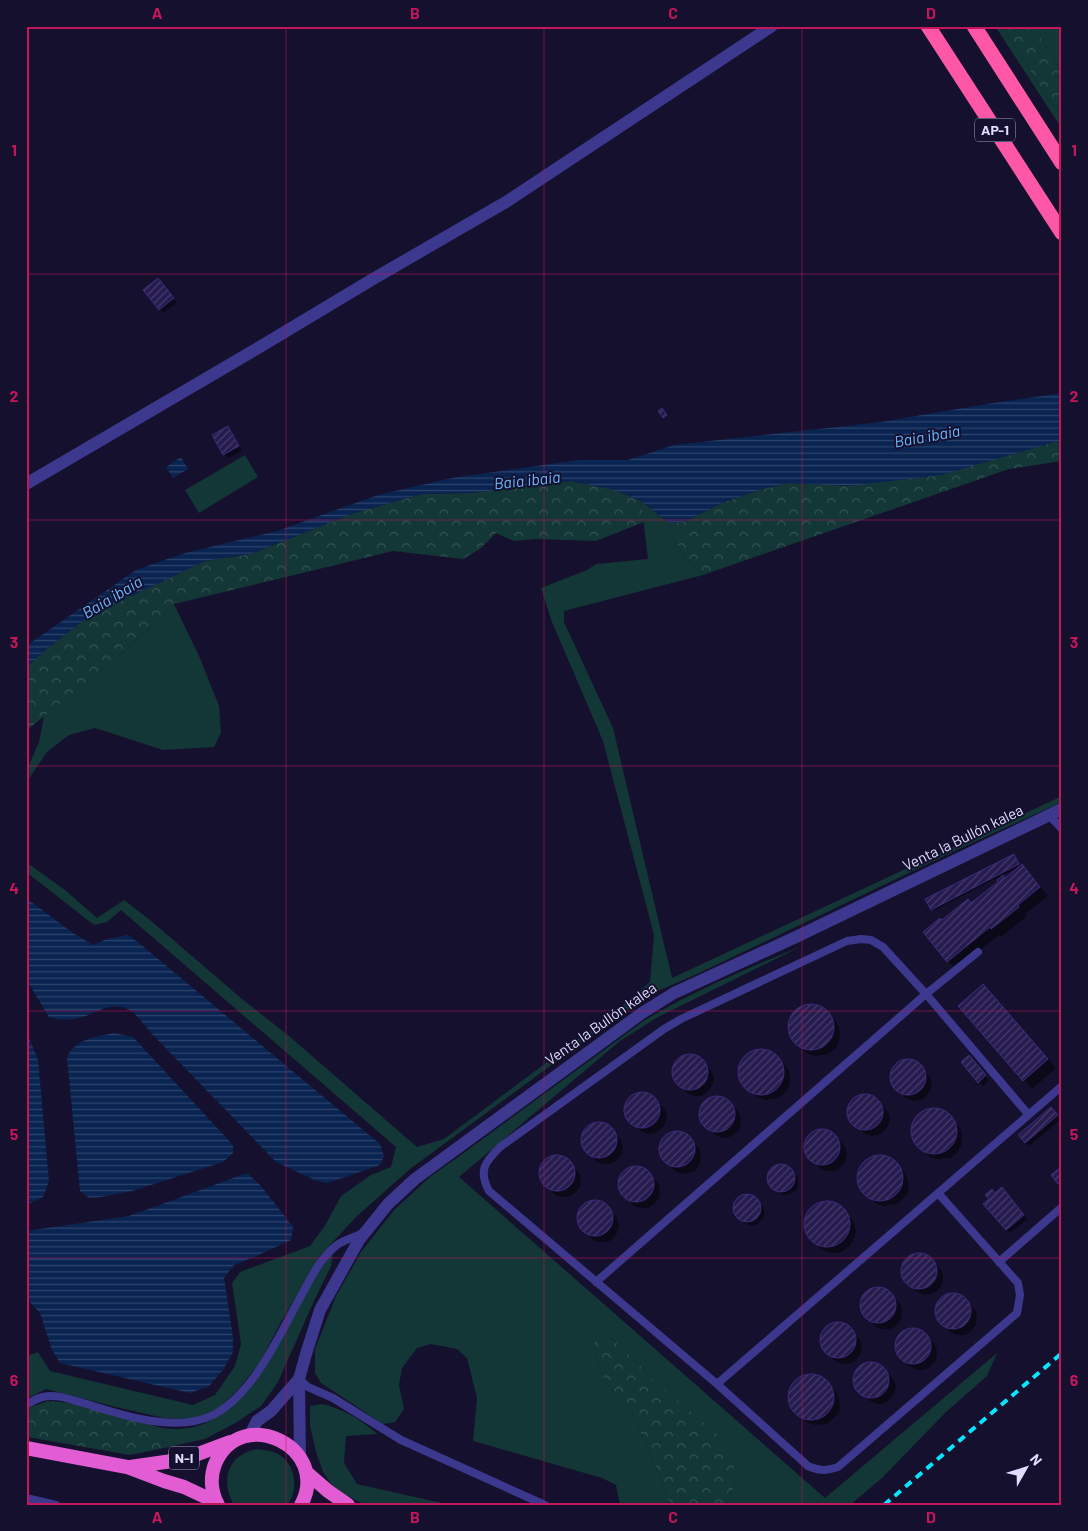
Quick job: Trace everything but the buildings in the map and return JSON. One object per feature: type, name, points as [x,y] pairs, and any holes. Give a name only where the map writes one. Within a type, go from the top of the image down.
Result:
[{"type":"highway","name":"AP-1","points":[[928,26],[1062,234]]},
{"type":"highway","name":"AP-1","points":[[974,26],[1062,163]]},
{"type":"highway","points":[[217,1504],[212,1484],[214,1466],[224,1450],[244,1437],[269,1435],[287,1443],[300,1458],[306,1472],[306,1492],[301,1505]]},
{"type":"highway","name":"N-I","points":[[126,1467],[172,1461],[198,1454],[244,1437]]},
{"type":"highway","name":"N-I","points":[[26,1448],[126,1467],[184,1487],[217,1504]]},
{"type":"highway","points":[[306,1472],[348,1505]]},
{"type":"street","points":[[26,484],[506,202],[772,26]]},
{"type":"street","name":"Venta la Bullón kalea","points":[[299,1379],[320,1310],[359,1240],[388,1204],[430,1168],[642,1013],[674,993],[798,936],[1062,809]]},
{"type":"street","points":[[244,1437],[257,1421],[271,1410],[299,1379]]},
{"type":"street","points":[[299,1379],[300,1458]]},
{"type":"lane","points":[[1049,815],[1062,829]]},
{"type":"lane","points":[[938,1193],[1018,1283],[1020,1295],[1017,1312],[838,1467],[827,1471],[817,1470],[808,1466],[717,1384],[489,1191],[484,1182],[483,1171],[486,1164],[500,1147],[664,1028],[847,941],[861,939],[871,940],[883,947],[926,994],[1028,1114]]},
{"type":"lane","points":[[596,1282],[926,994],[978,952]]},
{"type":"lane","points":[[717,1384],[1062,1086]]},
{"type":"lane","points":[[999,1262],[1062,1206]]},
{"type":"lane","points":[[26,1406],[33,1400],[44,1396],[53,1396],[116,1413],[178,1424],[197,1421],[214,1414],[236,1397],[262,1365],[323,1258],[339,1243],[366,1232]]},
{"type":"lane","points":[[299,1379],[308,1387],[333,1398],[401,1440],[545,1505]]},
{"type":"lane","points":[[26,1498],[56,1505]]},
{"type":"green space","points":[[995,26],[1002,26],[1046,96],[1062,115],[1062,129]]},
{"type":"green space","points":[[1002,26],[1033,26],[1062,74],[1062,115],[1046,96]]},
{"type":"green space","points":[[1033,26],[1062,26],[1062,74],[1051,55]]},
{"type":"green space","points":[[1062,440],[1062,461],[1009,469],[703,575],[685,558],[674,538],[669,523],[684,522],[722,503],[759,490],[789,483],[850,486]]},
{"type":"green space","points":[[245,455],[258,477],[199,513],[185,490]]},
{"type":"green space","points":[[571,481],[615,490],[641,501],[644,522],[596,541],[534,539],[514,541],[496,533],[480,549],[463,559],[393,551],[174,604],[132,645],[26,731],[26,667],[89,616],[205,561],[251,554],[354,513],[422,494],[471,493]]},
{"type":"green space","points":[[641,501],[669,523],[674,538],[685,558],[703,575],[564,611],[564,622],[613,728],[672,978],[1062,796],[1062,802],[658,991],[617,1017],[410,1169],[356,1217],[319,1257],[260,1362],[237,1391],[220,1407],[196,1419],[164,1418],[46,1389],[26,1399],[26,1356],[38,1352],[50,1371],[193,1405],[215,1395],[235,1366],[241,1344],[232,1283],[240,1272],[310,1246],[326,1224],[341,1196],[371,1175],[391,1167],[396,1147],[121,910],[107,922],[94,925],[26,872],[26,862],[65,890],[97,918],[124,900],[289,1036],[417,1147],[444,1139],[617,1010],[650,982],[654,935],[603,741],[552,622],[541,588],[587,570],[596,564],[648,559]]},
{"type":"green space","points":[[174,604],[199,656],[219,706],[221,733],[214,747],[163,750],[95,728],[69,735],[47,752],[26,783],[26,767],[29,765],[39,742],[44,716],[132,645]]},
{"type":"green space","points":[[802,946],[658,1017],[620,1041],[459,1177],[825,1498],[997,1353],[987,1376],[946,1412],[882,1478],[850,1505],[726,1505],[736,1482],[661,1387],[613,1339],[596,1335],[595,1354],[605,1381],[632,1413],[656,1467],[670,1505],[620,1505],[616,1485],[602,1478],[473,1441],[477,1398],[467,1358],[457,1349],[431,1344],[417,1348],[402,1368],[399,1385],[404,1409],[395,1422],[383,1424],[321,1383],[315,1373],[315,1349],[336,1296],[361,1252],[395,1209],[431,1176],[645,1020],[702,989]]},
{"type":"green space","points":[[333,1253],[331,1266],[278,1382],[261,1406],[237,1422],[205,1439],[164,1448],[162,1428],[181,1429],[206,1423],[229,1408],[251,1386],[269,1360],[315,1277]]},
{"type":"green space","points":[[595,1334],[613,1339],[661,1387],[722,1438],[733,1459],[736,1482],[726,1505],[670,1505],[656,1467],[632,1413],[605,1381],[595,1354]]},
{"type":"green space","points":[[48,1401],[69,1403],[162,1428],[164,1448],[130,1455],[27,1437],[26,1413],[31,1407]]},
{"type":"green space","points":[[322,1404],[351,1415],[377,1434],[346,1436],[344,1463],[357,1484],[451,1505],[365,1505],[344,1494],[331,1484],[323,1472],[310,1426],[310,1406]]},
{"type":"green space","points":[[257,1449],[280,1455],[290,1465],[294,1486],[291,1499],[287,1505],[234,1505],[230,1498],[227,1483],[229,1469],[238,1457],[246,1452]]},
{"type":"water","name":"Baia ibaia","points":[[1062,393],[1062,440],[942,475],[850,486],[789,483],[759,490],[722,503],[684,522],[669,523],[641,501],[615,490],[571,481],[471,493],[422,494],[354,513],[251,554],[205,561],[89,616],[26,667],[26,646],[136,570],[185,553],[277,531],[378,495],[452,478],[579,460],[628,460],[674,445],[881,422]]},
{"type":"water","points":[[181,457],[188,469],[173,478],[166,467]]},
{"type":"water","points":[[26,898],[73,933],[93,945],[107,939],[128,935],[139,943],[380,1144],[384,1156],[380,1165],[328,1183],[317,1181],[276,1162],[134,1013],[121,1007],[114,1007],[70,1019],[49,1017],[26,979]]},
{"type":"water","points":[[26,1030],[38,1060],[49,1181],[43,1197],[26,1205]]},
{"type":"water","points":[[114,1033],[133,1037],[233,1145],[233,1153],[223,1162],[132,1191],[89,1198],[80,1191],[67,1057],[81,1042],[93,1037]]},
{"type":"water","points":[[247,1173],[261,1186],[293,1227],[291,1240],[234,1265],[224,1278],[233,1337],[233,1352],[223,1370],[209,1386],[190,1393],[60,1363],[52,1350],[40,1313],[26,1298],[26,1231],[129,1216]]},
{"type":"railway","points":[[884,1505],[1062,1353]]}]
